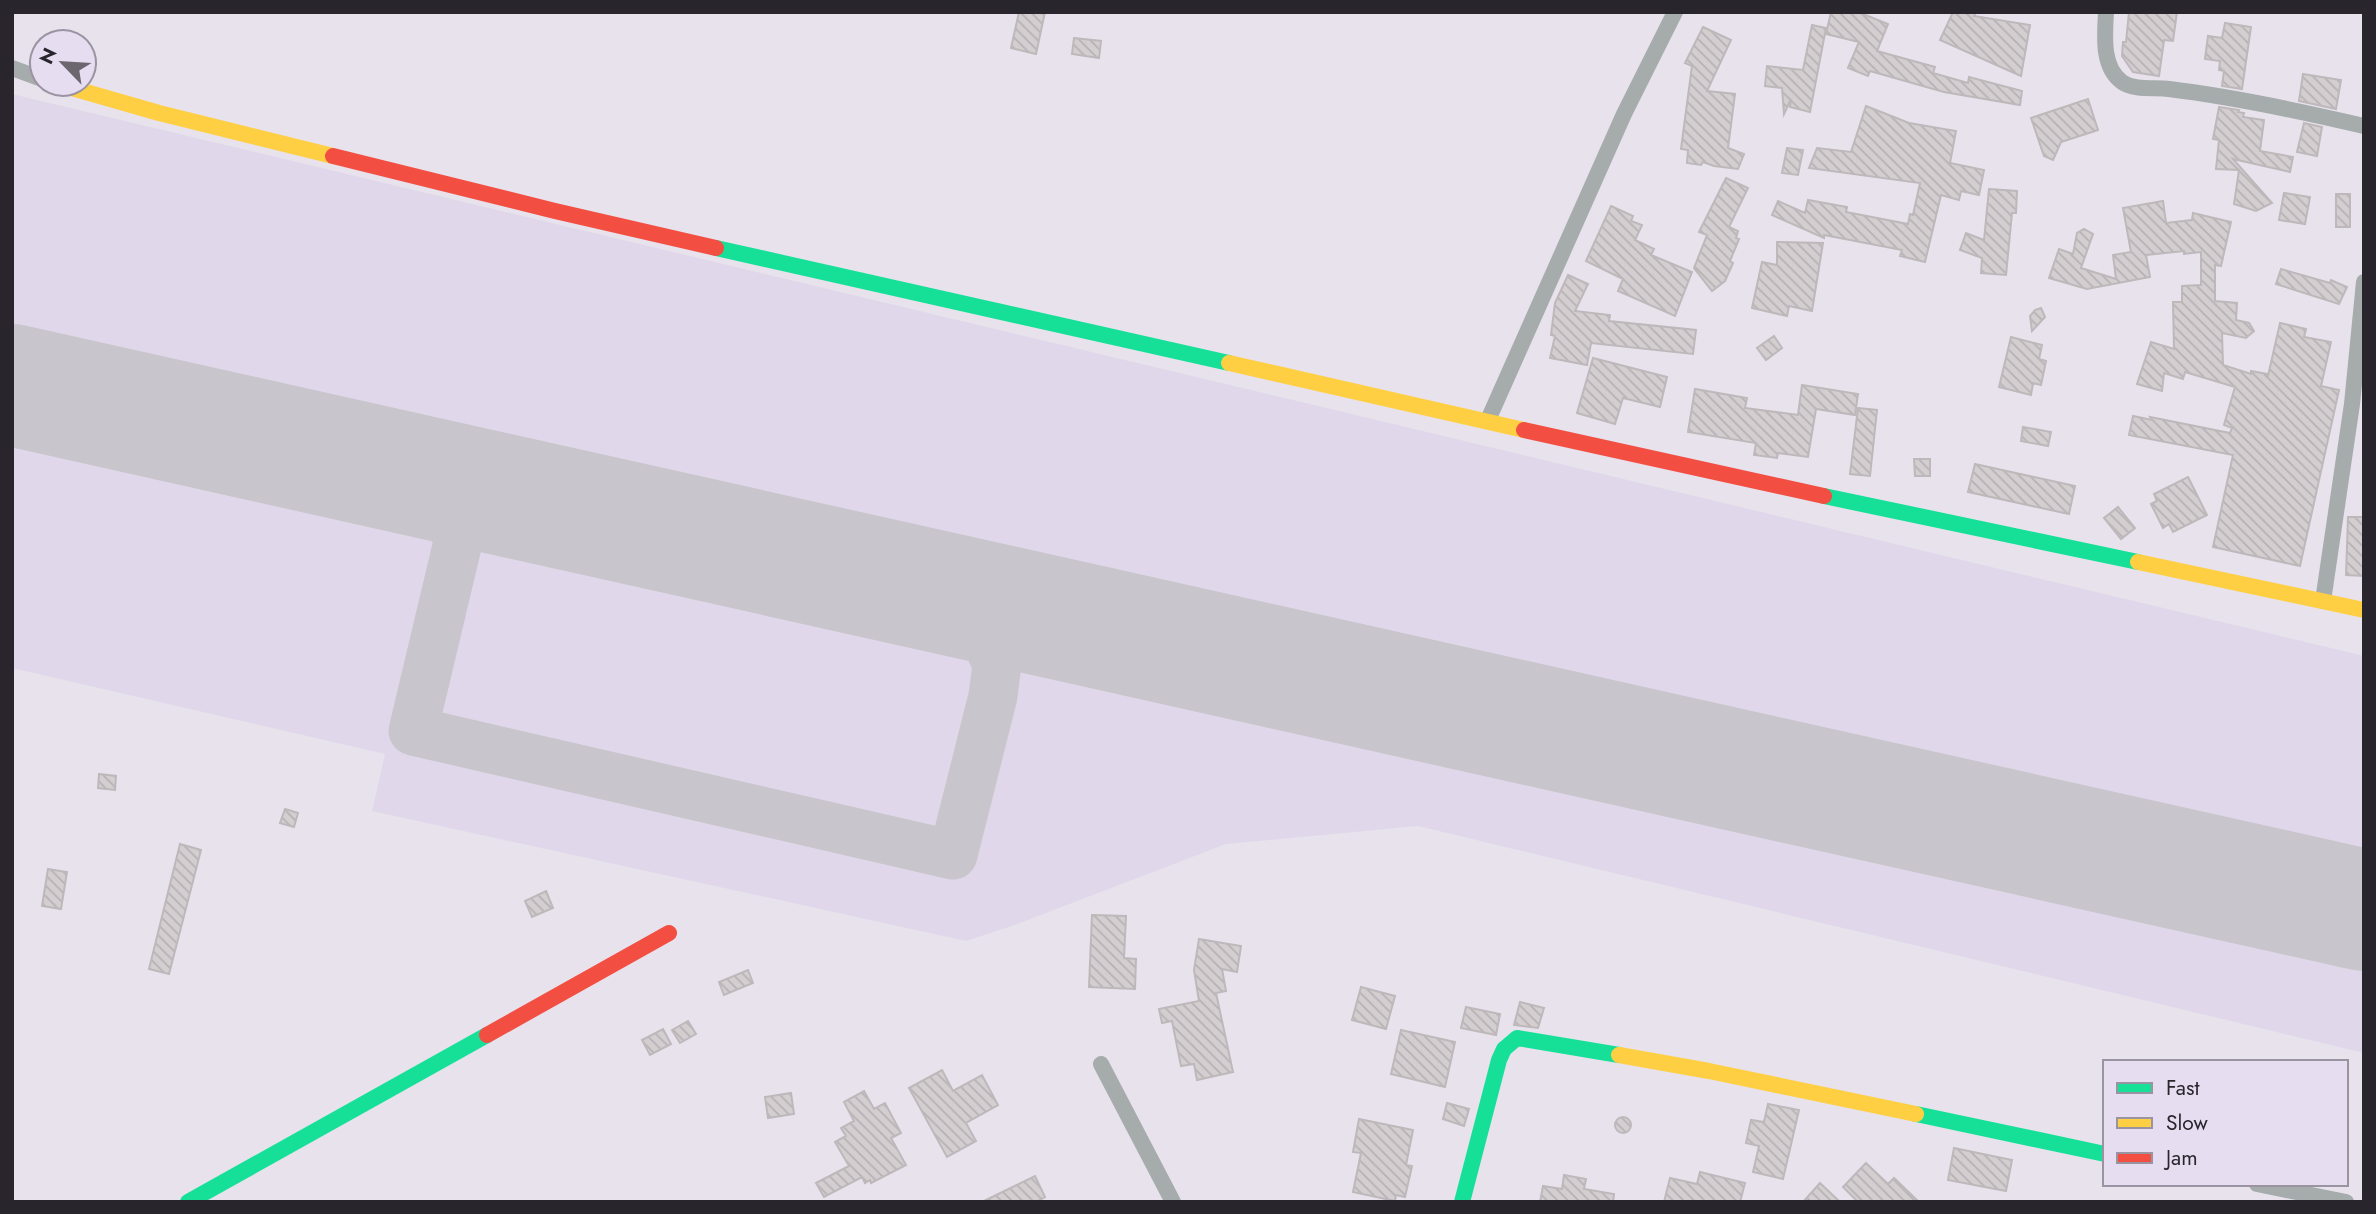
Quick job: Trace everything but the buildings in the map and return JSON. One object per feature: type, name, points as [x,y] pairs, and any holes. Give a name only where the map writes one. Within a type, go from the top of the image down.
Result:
[{"type":"street","points":[[1488,421],[1624,114],[1675,12]]},
{"type":"street","points":[[2106,12],[2104,49],[2122,82],[2135,87],[2168,89],[2258,104],[2364,126]]},
{"type":"street","points":[[98,95],[555,211],[1727,475],[2364,610]]},
{"type":"street","points":[[2323,601],[2352,404],[2364,282]]},
{"type":"street","points":[[187,1202],[669,933]]},
{"type":"street","points":[[1462,1202],[1499,1060],[1504,1049],[1517,1038],[1709,1071],[2103,1154]]},
{"type":"street","points":[[1101,1064],[1173,1202]]},
{"type":"street","points":[[2268,1186],[2346,1202]]},
{"type":"shaded area","points":[[12,94],[2364,656],[2364,1053],[1418,826],[1226,844],[1015,925],[966,941],[372,811],[385,754],[12,668]]},
{"type":"taxiway","points":[[437,505],[451,522],[458,542],[413,731],[953,855],[993,696],[997,664],[979,626]]},
{"type":"runway","points":[[12,385],[2364,910]]},
{"type":"traffic: fast","points":[[716,248],[1229,363]]},
{"type":"traffic: fast","points":[[1824,496],[2138,562]]},
{"type":"traffic: fast","points":[[188,1202],[487,1035]]},
{"type":"traffic: fast","points":[[1462,1202],[1504,1049],[1517,1038],[1619,1055]]},
{"type":"traffic: fast","points":[[1916,1114],[2103,1154]]},
{"type":"traffic: slow","points":[[98,95],[333,156]]},
{"type":"traffic: slow","points":[[1229,363],[1524,430]]},
{"type":"traffic: slow","points":[[2138,562],[2364,610]]},
{"type":"traffic: slow","points":[[1619,1055],[1916,1114]]},
{"type":"traffic: jam","points":[[333,156],[716,248]]},
{"type":"traffic: jam","points":[[1524,430],[1824,496]]},
{"type":"traffic: jam","points":[[487,1035],[669,933]]}]
